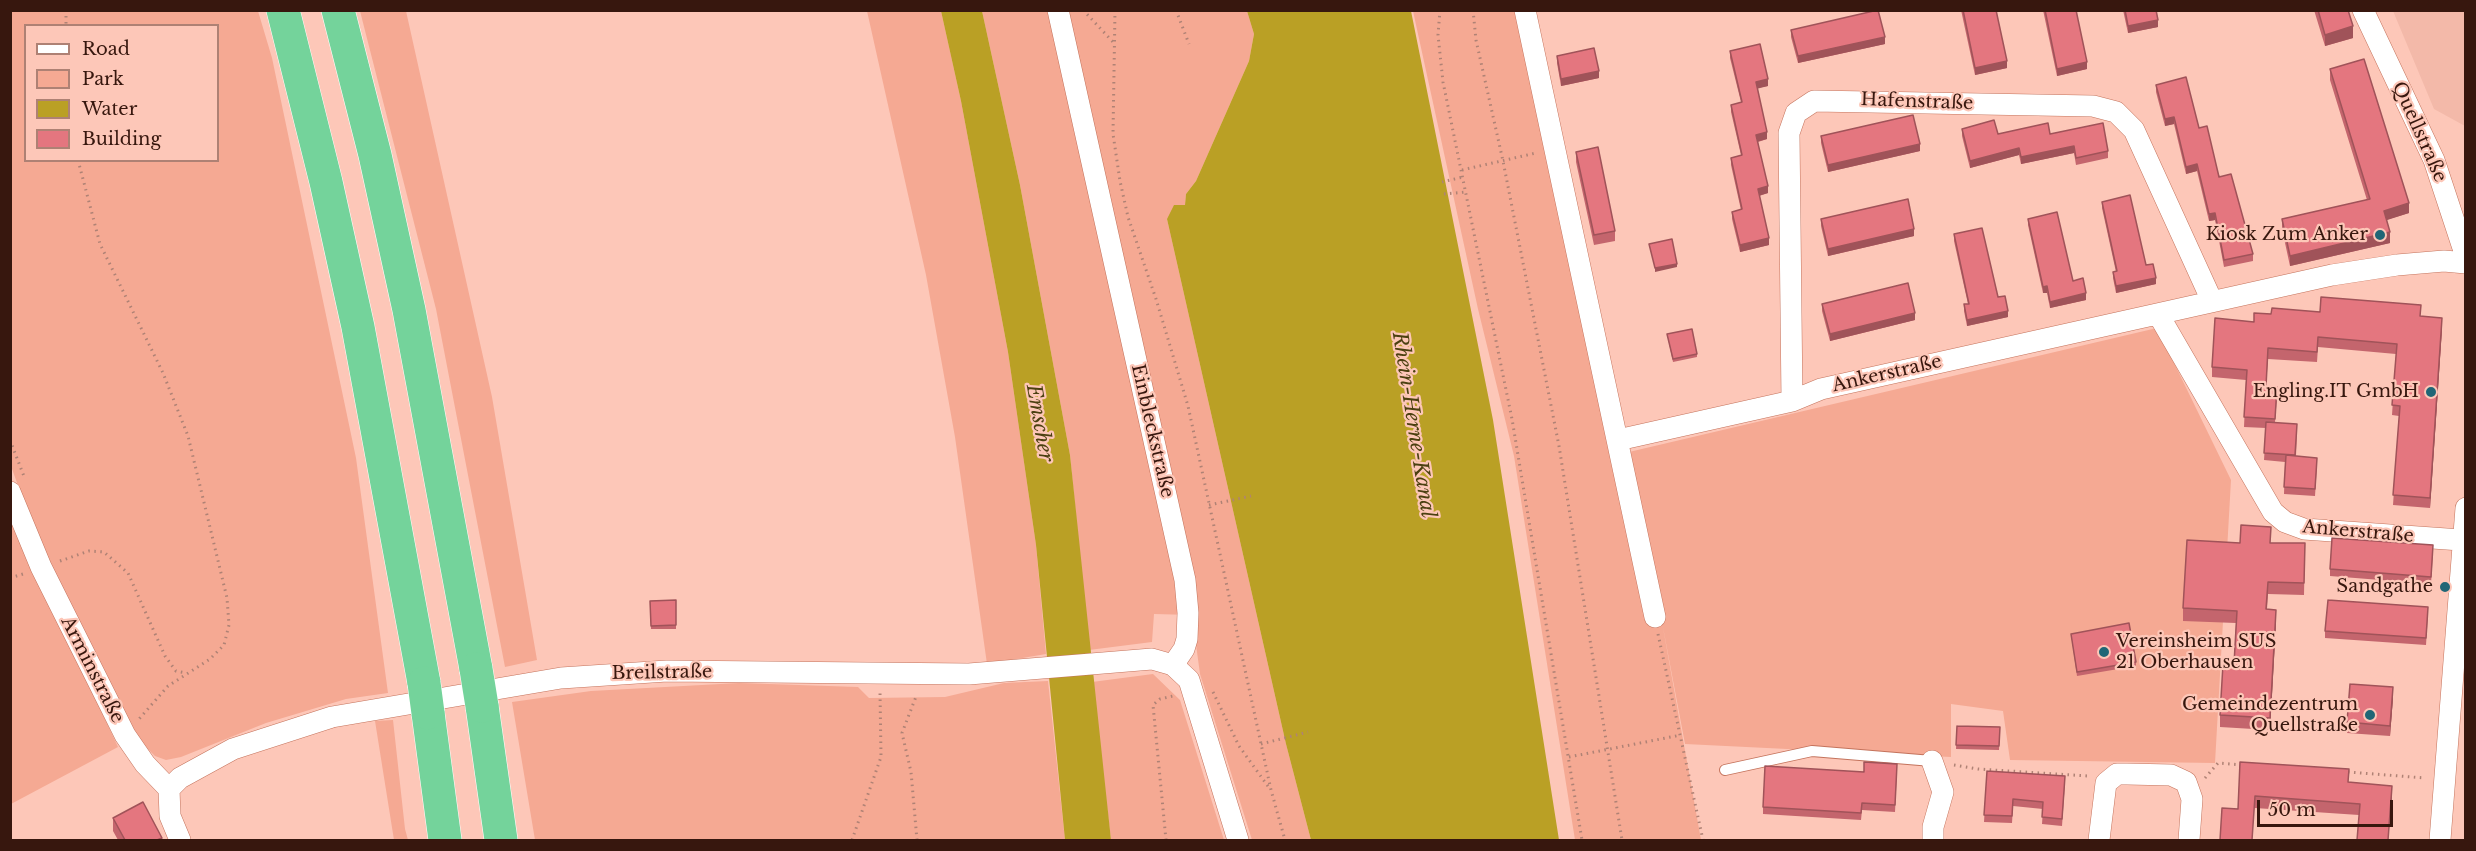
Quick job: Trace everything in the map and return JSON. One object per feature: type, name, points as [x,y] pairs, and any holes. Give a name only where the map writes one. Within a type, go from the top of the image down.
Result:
[{"type":"highway","points":[[283,10],[326,182],[358,327],[426,698],[445,840]]},
{"type":"highway","points":[[338,10],[375,154],[409,310],[476,669],[501,840]]},
{"type":"street","name":"Einbleckstraße","points":[[1058,10],[1185,580],[1188,613],[1187,639],[1184,649],[1173,665]]},
{"type":"street","points":[[1525,10],[1655,617]]},
{"type":"street","name":"Quellstraße","points":[[2363,10],[2434,160],[2466,257]]},
{"type":"street","name":"Hafenstraße","points":[[1792,401],[1789,134],[1796,113],[1814,101],[2093,106],[2116,112],[2134,130],[2212,302]]},
{"type":"street","name":"Ankerstraße","points":[[1618,440],[1792,401],[1821,389],[2364,269],[2444,261],[2466,263]]},
{"type":"street","name":"Ankerstraße","points":[[2158,314],[2273,512],[2295,527],[2315,531],[2461,540]]},
{"type":"street","name":"Arminstraße","points":[[10,492],[41,567],[125,735],[145,764],[169,789]]},
{"type":"street","points":[[2440,840],[2461,540],[2466,508]]},
{"type":"street","name":"Breilstraße","points":[[169,789],[180,778],[223,754],[295,727],[380,707],[602,674],[667,671],[926,673],[1018,670],[1152,659],[1173,665]]},
{"type":"street","points":[[1173,665],[1186,676],[1192,691],[1238,840]]},
{"type":"street","points":[[1932,761],[1943,792],[1933,827],[1932,840]]},
{"type":"street","points":[[2099,840],[2103,790],[2112,777],[2127,774],[2171,775],[2186,782],[2191,794],[2189,840]]},
{"type":"street","points":[[169,789],[170,816],[180,840]]},
{"type":"lane","points":[[1725,771],[1812,751],[1932,761]]},
{"type":"path","points":[[1083,10],[1114,44]]},
{"type":"path","points":[[1115,10],[1113,134],[1120,181],[1128,217],[1156,299],[1188,406],[1271,790],[1285,840]]},
{"type":"path","points":[[1176,10],[1188,44]]},
{"type":"path","points":[[1440,10],[1438,35],[1443,82],[1512,419],[1582,840]]},
{"type":"path","points":[[1473,10],[1478,50],[1503,161],[1559,447],[1622,840]]},
{"type":"path","points":[[1462,170],[1555,148]]},
{"type":"path","points":[[79,162],[100,244],[163,373],[188,436],[227,598],[229,625],[224,645],[210,659],[168,686],[125,735]]},
{"type":"path","points":[[1442,182],[1463,177]]},
{"type":"path","points":[[1444,194],[1466,192]]},
{"type":"path","points":[[1209,505],[1251,496]]},
{"type":"path","points":[[41,567],[89,551],[105,552],[128,573],[165,656],[176,671],[188,674]]},
{"type":"path","points":[[1655,617],[1703,840]]},
{"type":"path","points":[[852,840],[881,757],[879,672]]},
{"type":"path","points":[[917,840],[911,772],[902,733],[926,673]]},
{"type":"path","points":[[1166,840],[1153,705],[1160,699],[1209,688],[1215,694],[1239,746],[1271,790]]},
{"type":"path","points":[[1261,744],[1308,732]]},
{"type":"path","points":[[1569,758],[1681,735]]},
{"type":"path","points":[[1932,761],[1978,769],[2112,777]]},
{"type":"path","points":[[2191,794],[2218,763],[2254,765]]},
{"type":"path","points":[[2337,772],[2444,780]]},
{"type":"shaded area","points":[[2393,11],[2465,11],[2465,126],[2434,109]]},
{"type":"green space","points":[[11,11],[258,11],[272,58],[356,458],[388,693],[346,699],[266,723],[181,757],[166,760],[155,756],[140,741],[87,643],[31,522],[11,466]]},
{"type":"green space","points":[[360,11],[406,11],[492,397],[537,660],[505,667],[436,309]]},
{"type":"green space","points":[[867,11],[941,11],[961,101],[1008,352],[1036,545],[1046,654],[987,664],[955,437],[926,275]]},
{"type":"green space","points":[[982,11],[1247,11],[1254,34],[1249,61],[1196,181],[1186,194],[1185,206],[1167,219],[1286,744],[1311,840],[1252,840],[1200,674],[1192,615],[1154,614],[1152,642],[1089,650],[1070,455],[1020,185]]},
{"type":"green space","points":[[1413,11],[1520,11],[1629,452],[2157,328],[2231,480],[2215,763],[2010,760],[2003,711],[1951,704],[1951,757],[1685,744],[1662,622],[1701,840],[1575,840],[1514,456],[1478,309]]},
{"type":"green space","points":[[10,516],[118,747],[11,804],[10,804]]},
{"type":"green space","points":[[1153,674],[1180,700],[1224,840],[1111,840],[1092,682]]},
{"type":"green space","points":[[1048,681],[1065,840],[535,840],[512,702],[591,691],[739,683],[858,687],[869,698],[945,697],[1004,683]]},
{"type":"green space","points":[[393,720],[408,840],[394,840],[375,721]]},
{"type":"water","name":"Emscher","points":[[941,11],[982,11],[1020,185],[1070,455],[1111,840],[1065,840],[1036,545],[1008,352],[961,101]]},
{"type":"water","name":"Rhein-Herne-Kanal","points":[[1247,11],[1411,11],[1493,420],[1559,840],[1311,840],[1286,744],[1167,219],[1174,205],[1185,205],[1186,194],[1196,181],[1249,61],[1254,34]]},
{"type":"building","points":[[1878,10],[1885,37],[1798,56],[1791,30]]},
{"type":"building","points":[[1963,10],[1996,10],[2007,61],[1975,68]]},
{"type":"building","points":[[2045,10],[2076,10],[2087,62],[2057,69]]},
{"type":"building","points":[[2125,10],[2156,10],[2158,20],[2128,26]]},
{"type":"building","points":[[2318,10],[2348,10],[2353,26],[2325,35]]},
{"type":"building","points":[[1760,44],[1768,79],[1756,82],[1767,132],[1756,135],[1768,186],[1758,189],[1769,238],[1740,245],[1732,212],[1742,209],[1731,158],[1742,155],[1731,105],[1742,102],[1730,51]]},
{"type":"building","points":[[1594,48],[1599,71],[1561,79],[1557,56]]},
{"type":"building","points":[[2364,59],[2409,203],[2384,211],[2390,232],[2290,256],[2282,219],[2370,199],[2330,69]]},
{"type":"building","points":[[2186,77],[2199,128],[2207,126],[2219,177],[2231,174],[2253,254],[2224,260],[2215,213],[2209,214],[2197,164],[2186,167],[2174,117],[2165,119],[2156,85]]},
{"type":"building","points":[[1913,115],[1920,144],[1828,165],[1821,136]]},
{"type":"building","points":[[1994,120],[1998,134],[2048,123],[2050,134],[2103,123],[2108,151],[2076,158],[2074,146],[2021,157],[2019,148],[1970,161],[1962,129]]},
{"type":"building","points":[[1598,147],[1615,231],[1594,235],[1576,152]]},
{"type":"building","points":[[2130,195],[2146,265],[2153,264],[2156,278],[2116,286],[2113,272],[2117,271],[2102,202]]},
{"type":"building","points":[[1908,199],[1914,229],[1828,249],[1821,219]]},
{"type":"building","points":[[2057,212],[2073,281],[2083,278],[2086,293],[2050,302],[2047,286],[2043,287],[2028,219]]},
{"type":"building","points":[[1982,228],[1998,297],[2005,296],[2008,311],[1967,320],[1964,304],[1969,304],[1954,234]]},
{"type":"building","points":[[1672,239],[1677,264],[1655,268],[1649,244]]},
{"type":"building","points":[[1908,283],[1915,313],[1830,334],[1822,304]]},
{"type":"building","points":[[2321,297],[2421,305],[2420,316],[2442,318],[2430,498],[2393,495],[2400,406],[2392,405],[2397,344],[2318,337],[2317,352],[2268,348],[2266,386],[2277,387],[2275,419],[2244,417],[2247,370],[2212,367],[2215,318],[2254,322],[2254,313],[2271,314],[2272,308],[2320,312]]},
{"type":"building","points":[[1692,329],[1697,354],[1673,359],[1667,334]]},
{"type":"building","points":[[2266,422],[2297,424],[2295,455],[2264,453]]},
{"type":"building","points":[[2286,455],[2317,458],[2315,489],[2284,487]]},
{"type":"building","points":[[2241,525],[2271,527],[2270,543],[2305,543],[2304,583],[2268,582],[2266,609],[2276,610],[2270,718],[2220,715],[2223,664],[2234,664],[2237,611],[2183,608],[2187,540],[2240,543]]},
{"type":"building","points":[[2332,538],[2433,545],[2431,577],[2330,569]]},
{"type":"building","points":[[676,600],[676,625],[651,626],[650,601]]},
{"type":"building","points":[[2328,600],[2428,607],[2426,638],[2325,631]]},
{"type":"building","name":"Vereinsheim SUS 21 Oberhausen","points":[[2129,623],[2136,662],[2077,672],[2071,634]]},
{"type":"building","name":"Gemeindezentrum Quellstraße","points":[[2350,684],[2393,687],[2390,726],[2347,722]]},
{"type":"building","points":[[1957,726],[2000,727],[1999,746],[1956,745]]},
{"type":"building","points":[[1864,762],[1897,764],[1895,805],[1862,803],[1861,813],[1763,807],[1765,766],[1864,772]]},
{"type":"building","points":[[2240,762],[2349,769],[2348,782],[2392,786],[2388,840],[2357,840],[2360,804],[2255,796],[2252,840],[2220,840],[2222,808],[2238,809]]},
{"type":"building","points":[[1987,771],[2065,776],[2062,819],[2042,817],[2043,802],[2013,799],[2012,816],[1984,815]]},
{"type":"building","points":[[143,802],[162,838],[125,840],[113,818]]},
{"type":"place","name":"Kiosk Zum Anker","points":[[2380,235]]},
{"type":"place","name":"Engling.IT GmbH","points":[[2431,392]]},
{"type":"place","name":"Sandgathe","points":[[2445,587]]},
{"type":"place","name":"Vereinsheim SUS 21 Oberhausen","points":[[2104,652]]},
{"type":"place","name":"Gemeindezentrum Quellstraße","points":[[2370,715]]}]
